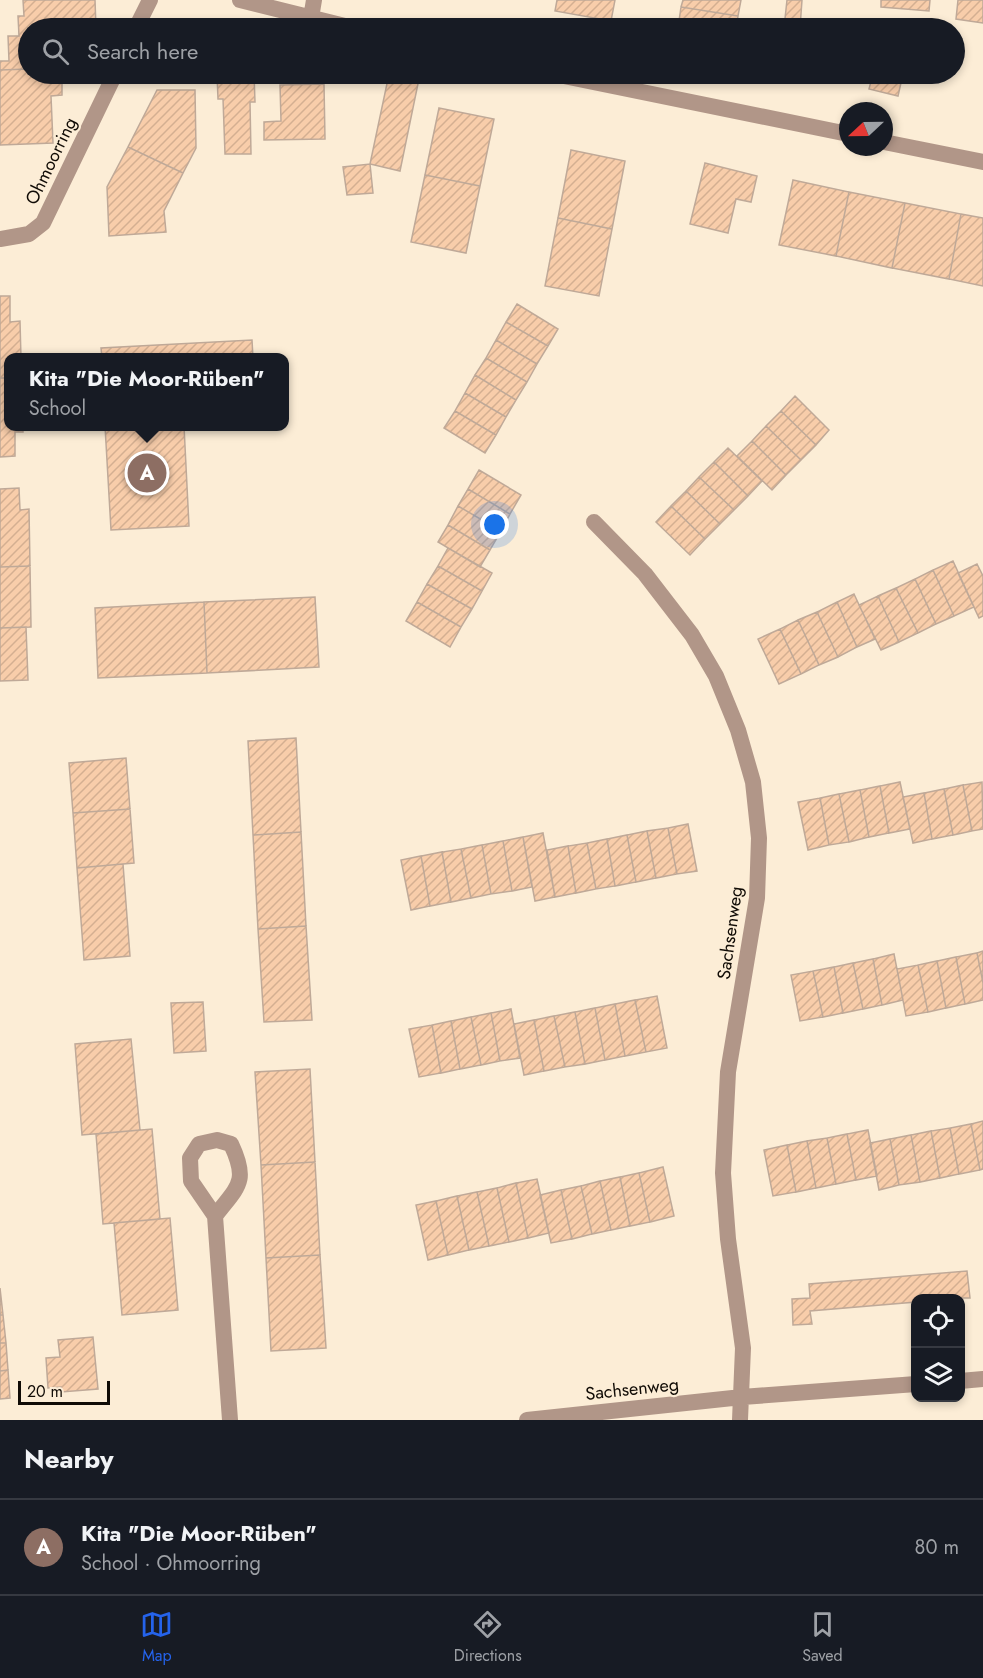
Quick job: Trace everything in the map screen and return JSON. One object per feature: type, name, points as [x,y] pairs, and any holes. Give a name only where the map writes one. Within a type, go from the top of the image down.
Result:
[{"type":"street","points":[[141,18],[150,0]]},
{"type":"street","points":[[240,0],[311,18],[314,0]]},
{"type":"street","name":"Ohmoorring","points":[[0,239],[29,234],[43,223],[110,84]]},
{"type":"street","points":[[603,84],[839,132]]},
{"type":"street","points":[[893,144],[983,162]]},
{"type":"street","name":"Sachsenweg","points":[[594,522],[645,573],[692,635],[716,676],[738,730],[753,782],[759,838],[757,898],[728,1072],[723,1173],[728,1239],[743,1348],[742,1397]]},
{"type":"street","points":[[214,1216],[230,1420]]},
{"type":"street","points":[[965,1381],[983,1379]]},
{"type":"street","name":"Sachsenweg","points":[[527,1420],[742,1397],[911,1384]]},
{"type":"street","points":[[740,1420],[742,1397]]},
{"type":"building","points":[[23,0],[95,0],[96,18],[18,18],[18,16],[24,16]]},
{"type":"building","points":[[557,0],[615,0],[612,18],[594,18],[555,11]]},
{"type":"building","points":[[683,0],[741,0],[738,16],[681,7]]},
{"type":"building","points":[[787,0],[802,0],[801,18],[785,18]]},
{"type":"building","points":[[881,0],[930,0],[929,11],[881,7]]},
{"type":"building","points":[[958,0],[983,0],[983,23],[956,18]]},
{"type":"building","points":[[681,7],[738,16],[738,18],[679,18]]},
{"type":"building","points":[[8,36],[18,36],[18,69],[0,70],[0,61],[9,61]]},
{"type":"building","points":[[18,69],[18,84],[62,84],[62,95],[51,96],[53,143],[0,145],[0,70]]},
{"type":"building","points":[[217,84],[254,84],[255,102],[250,102],[251,154],[225,154],[223,99],[218,99]]},
{"type":"building","points":[[324,84],[325,139],[264,140],[264,122],[281,121],[280,85]]},
{"type":"building","points":[[387,84],[418,84],[400,171],[370,164]]},
{"type":"building","points":[[870,84],[901,84],[898,96],[869,89]]},
{"type":"building","points":[[157,90],[195,90],[196,148],[183,173],[128,147]]},
{"type":"building","points":[[439,108],[494,119],[480,186],[425,175]]},
{"type":"building","points":[[128,147],[183,173],[164,211],[166,232],[109,236],[107,187]]},
{"type":"building","points":[[571,150],[625,161],[612,229],[558,218]]},
{"type":"building","points":[[705,163],[757,176],[751,202],[736,199],[728,233],[690,224]]},
{"type":"building","points":[[370,164],[373,193],[347,195],[343,167]]},
{"type":"building","points":[[425,175],[480,186],[466,253],[411,242]]},
{"type":"building","points":[[793,180],[849,192],[836,256],[779,245]]},
{"type":"building","points":[[849,192],[905,203],[892,268],[836,256]]},
{"type":"building","points":[[905,203],[961,214],[949,279],[892,268]]},
{"type":"building","points":[[961,214],[983,218],[983,286],[949,279]]},
{"type":"building","points":[[558,218],[612,229],[599,296],[545,286]]},
{"type":"building","points":[[0,296],[10,296],[10,322],[20,321],[21,353],[4,353],[4,378],[0,378]]},
{"type":"building","points":[[517,304],[558,329],[548,346],[506,322]]},
{"type":"building","points":[[506,322],[548,346],[537,364],[496,340]]},
{"type":"building","points":[[252,340],[253,353],[102,353],[101,348]]},
{"type":"building","points":[[496,340],[537,364],[527,382],[486,358]]},
{"type":"building","points":[[486,358],[527,382],[516,400],[475,375]]},
{"type":"building","points":[[475,375],[516,400],[506,417],[465,393]]},
{"type":"building","points":[[0,378],[4,378],[4,431],[23,432],[15,432],[15,456],[0,457]]},
{"type":"building","points":[[465,393],[506,417],[496,435],[455,411]]},
{"type":"building","points":[[795,396],[829,430],[816,445],[781,411]]},
{"type":"building","points":[[455,411],[496,435],[485,453],[444,428]]},
{"type":"building","points":[[781,411],[816,445],[801,460],[766,426]]},
{"type":"building","points":[[766,426],[801,460],[786,475],[752,441]]},
{"type":"building","points":[[105,431],[184,431],[189,526],[111,530]]},
{"type":"building","points":[[752,441],[786,475],[772,490],[737,456]]},
{"type":"building","points":[[728,448],[762,481],[748,496],[714,462]]},
{"type":"building","points":[[714,462],[748,496],[734,510],[699,477]]},
{"type":"building","points":[[479,470],[521,495],[510,514],[468,489]]},
{"type":"building","points":[[699,477],[734,510],[720,524],[686,491]]},
{"type":"building","points":[[19,488],[20,510],[29,509],[30,566],[0,567],[0,489]]},
{"type":"building","points":[[468,489],[510,514],[501,531],[458,506]]},
{"type":"building","points":[[686,491],[720,524],[705,539],[671,506]]},
{"type":"building","points":[[458,506],[501,531],[490,550],[448,525]]},
{"type":"building","points":[[671,506],[705,539],[690,555],[656,522]]},
{"type":"building","points":[[448,525],[490,550],[480,567],[438,542]]},
{"type":"building","points":[[448,548],[492,573],[482,591],[438,566]]},
{"type":"building","points":[[953,561],[974,607],[954,616],[933,570]]},
{"type":"building","points":[[977,564],[983,576],[983,616],[979,618],[958,573]]},
{"type":"building","points":[[30,566],[31,627],[0,628],[0,567]]},
{"type":"building","points":[[438,566],[482,591],[472,609],[427,584]]},
{"type":"building","points":[[933,570],[954,616],[936,624],[915,579]]},
{"type":"building","points":[[915,579],[936,624],[918,633],[896,588]]},
{"type":"building","points":[[427,584],[472,609],[461,627],[417,602]]},
{"type":"building","points":[[896,588],[918,633],[899,642],[878,596]]},
{"type":"building","points":[[854,594],[875,639],[857,647],[837,602]]},
{"type":"building","points":[[878,596],[899,642],[881,650],[859,605]]},
{"type":"building","points":[[315,597],[319,667],[207,673],[204,602]]},
{"type":"building","points":[[204,602],[207,673],[98,678],[95,608]]},
{"type":"building","points":[[417,602],[461,627],[450,647],[406,621]]},
{"type":"building","points":[[837,602],[857,647],[838,657],[817,612]]},
{"type":"building","points":[[817,612],[838,657],[819,665],[798,620]]},
{"type":"building","points":[[798,620],[819,665],[801,674],[780,629]]},
{"type":"building","points":[[26,627],[28,680],[0,681],[0,628]]},
{"type":"building","points":[[780,629],[801,674],[779,684],[758,639]]},
{"type":"building","points":[[296,738],[301,832],[253,835],[248,741]]},
{"type":"building","points":[[126,758],[130,809],[73,813],[69,763]]},
{"type":"building","points":[[900,782],[910,829],[889,833],[880,786]]},
{"type":"building","points":[[982,782],[983,829],[972,831],[963,785]]},
{"type":"building","points":[[963,785],[972,831],[953,835],[944,789]]},
{"type":"building","points":[[880,786],[889,833],[869,837],[860,790]]},
{"type":"building","points":[[944,789],[953,835],[932,839],[924,793]]},
{"type":"building","points":[[860,790],[869,837],[849,842],[839,794]]},
{"type":"building","points":[[924,793],[932,839],[913,843],[903,797]]},
{"type":"building","points":[[839,794],[849,842],[829,845],[820,798]]},
{"type":"building","points":[[820,798],[829,845],[808,850],[798,802]]},
{"type":"building","points":[[130,809],[134,863],[77,868],[73,813]]},
{"type":"building","points":[[688,824],[697,871],[677,874],[668,828]]},
{"type":"building","points":[[668,828],[677,874],[656,878],[647,831]]},
{"type":"building","points":[[647,831],[656,878],[636,882],[627,835]]},
{"type":"building","points":[[301,832],[306,926],[258,929],[253,835]]},
{"type":"building","points":[[543,833],[555,897],[535,901],[523,837]]},
{"type":"building","points":[[627,835],[636,882],[615,886],[607,839]]},
{"type":"building","points":[[523,837],[532,887],[512,891],[503,841]]},
{"type":"building","points":[[607,839],[615,886],[596,889],[587,843]]},
{"type":"building","points":[[503,841],[512,891],[491,894],[482,845]]},
{"type":"building","points":[[587,843],[596,889],[576,893],[568,846]]},
{"type":"building","points":[[482,845],[491,894],[471,898],[461,849]]},
{"type":"building","points":[[568,846],[576,893],[555,897],[547,850]]},
{"type":"building","points":[[461,849],[471,898],[451,902],[442,852]]},
{"type":"building","points":[[442,852],[451,902],[430,906],[421,856]]},
{"type":"building","points":[[421,856],[430,906],[411,910],[401,860]]},
{"type":"building","points":[[123,864],[130,956],[84,960],[77,868]]},
{"type":"building","points":[[306,926],[312,1020],[264,1022],[258,929]]},
{"type":"building","points":[[983,951],[983,983],[977,953]]},
{"type":"building","points":[[977,953],[983,983],[983,1000],[965,1004],[956,957]]},
{"type":"building","points":[[894,954],[903,1000],[882,1005],[873,959]]},
{"type":"building","points":[[956,957],[965,1004],[946,1008],[937,961]]},
{"type":"building","points":[[873,959],[882,1005],[863,1009],[853,963]]},
{"type":"building","points":[[937,961],[946,1008],[928,1012],[918,965]]},
{"type":"building","points":[[853,963],[863,1009],[843,1013],[834,967]]},
{"type":"building","points":[[918,965],[928,1012],[906,1016],[897,969]]},
{"type":"building","points":[[834,967],[843,1013],[823,1017],[813,971]]},
{"type":"building","points":[[813,971],[823,1017],[800,1021],[791,975]]},
{"type":"building","points":[[657,996],[667,1048],[646,1052],[635,1000]]},
{"type":"building","points":[[635,1000],[646,1052],[625,1056],[615,1004]]},
{"type":"building","points":[[203,1002],[206,1051],[174,1053],[171,1003]]},
{"type":"building","points":[[615,1004],[625,1056],[605,1060],[595,1008]]},
{"type":"building","points":[[595,1008],[605,1060],[585,1064],[575,1012]]},
{"type":"building","points":[[511,1009],[520,1058],[500,1061],[491,1013]]},
{"type":"building","points":[[575,1012],[585,1064],[565,1067],[554,1016]]},
{"type":"building","points":[[491,1013],[500,1061],[481,1065],[471,1017]]},
{"type":"building","points":[[554,1016],[565,1067],[544,1071],[534,1020]]},
{"type":"building","points":[[471,1017],[481,1065],[460,1069],[451,1021]]},
{"type":"building","points":[[534,1020],[544,1071],[524,1075],[514,1024]]},
{"type":"building","points":[[451,1021],[460,1069],[441,1073],[432,1025]]},
{"type":"building","points":[[432,1025],[441,1073],[419,1077],[409,1029]]},
{"type":"building","points":[[131,1039],[140,1130],[82,1135],[75,1044]]},
{"type":"building","points":[[310,1069],[315,1162],[261,1165],[255,1072]]},
{"type":"building","points":[[983,1121],[983,1169],[980,1170],[971,1124]]},
{"type":"building","points":[[971,1124],[980,1170],[959,1174],[950,1128]]},
{"type":"building","points":[[950,1128],[959,1174],[940,1178],[931,1131]]},
{"type":"building","points":[[152,1129],[160,1219],[103,1224],[96,1134]]},
{"type":"building","points":[[868,1130],[877,1176],[856,1180],[847,1134]]},
{"type":"building","points":[[931,1131],[940,1178],[920,1182],[911,1135]]},
{"type":"building","points":[[847,1134],[856,1180],[836,1184],[827,1138]]},
{"type":"building","points":[[911,1135],[920,1182],[899,1185],[890,1139]]},
{"type":"building","points":[[827,1138],[836,1184],[816,1188],[807,1141]]},
{"type":"building","points":[[890,1139],[899,1185],[879,1190],[870,1143]]},
{"type":"building","points":[[807,1141],[816,1188],[796,1192],[787,1145]]},
{"type":"building","points":[[787,1145],[796,1192],[773,1196],[764,1150]]},
{"type":"building","points":[[315,1162],[320,1255],[266,1258],[261,1165]]},
{"type":"building","points":[[663,1167],[674,1216],[650,1222],[639,1173]]},
{"type":"building","points":[[639,1173],[650,1222],[630,1226],[620,1177]]},
{"type":"building","points":[[620,1177],[630,1226],[611,1230],[600,1181]]},
{"type":"building","points":[[537,1179],[549,1233],[528,1238],[516,1183]]},
{"type":"building","points":[[600,1181],[611,1230],[592,1234],[581,1186]]},
{"type":"building","points":[[516,1183],[528,1238],[509,1242],[497,1188]]},
{"type":"building","points":[[581,1186],[592,1234],[572,1239],[561,1190]]},
{"type":"building","points":[[497,1188],[509,1242],[489,1246],[477,1192]]},
{"type":"building","points":[[561,1190],[572,1239],[551,1243],[540,1195]]},
{"type":"building","points":[[477,1192],[489,1246],[469,1250],[457,1196]]},
{"type":"building","points":[[457,1196],[469,1250],[448,1255],[436,1201]]},
{"type":"building","points":[[436,1201],[448,1255],[428,1260],[416,1205]]},
{"type":"building","points":[[170,1218],[178,1310],[122,1315],[114,1223]]},
{"type":"building","points":[[320,1255],[326,1348],[271,1351],[266,1258]]},
{"type":"building","points":[[967,1271],[970,1298],[965,1298],[965,1294],[911,1294],[911,1302],[810,1311],[812,1324],[793,1325],[792,1299],[810,1298],[809,1284]]},
{"type":"building","points":[[0,1288],[3,1315],[0,1315]]},
{"type":"building","points":[[0,1315],[3,1315],[6,1343],[0,1343]]},
{"type":"building","points":[[93,1337],[98,1389],[61,1392],[61,1387],[48,1388],[46,1358],[60,1357],[58,1340]]},
{"type":"building","points":[[0,1343],[6,1343],[8,1370],[0,1371]]},
{"type":"building","points":[[8,1370],[10,1398],[0,1399],[0,1371]]},
{"type":"place","name":"Kita \"Die Moor-Rüben\"","points":[[147,473]]}]
